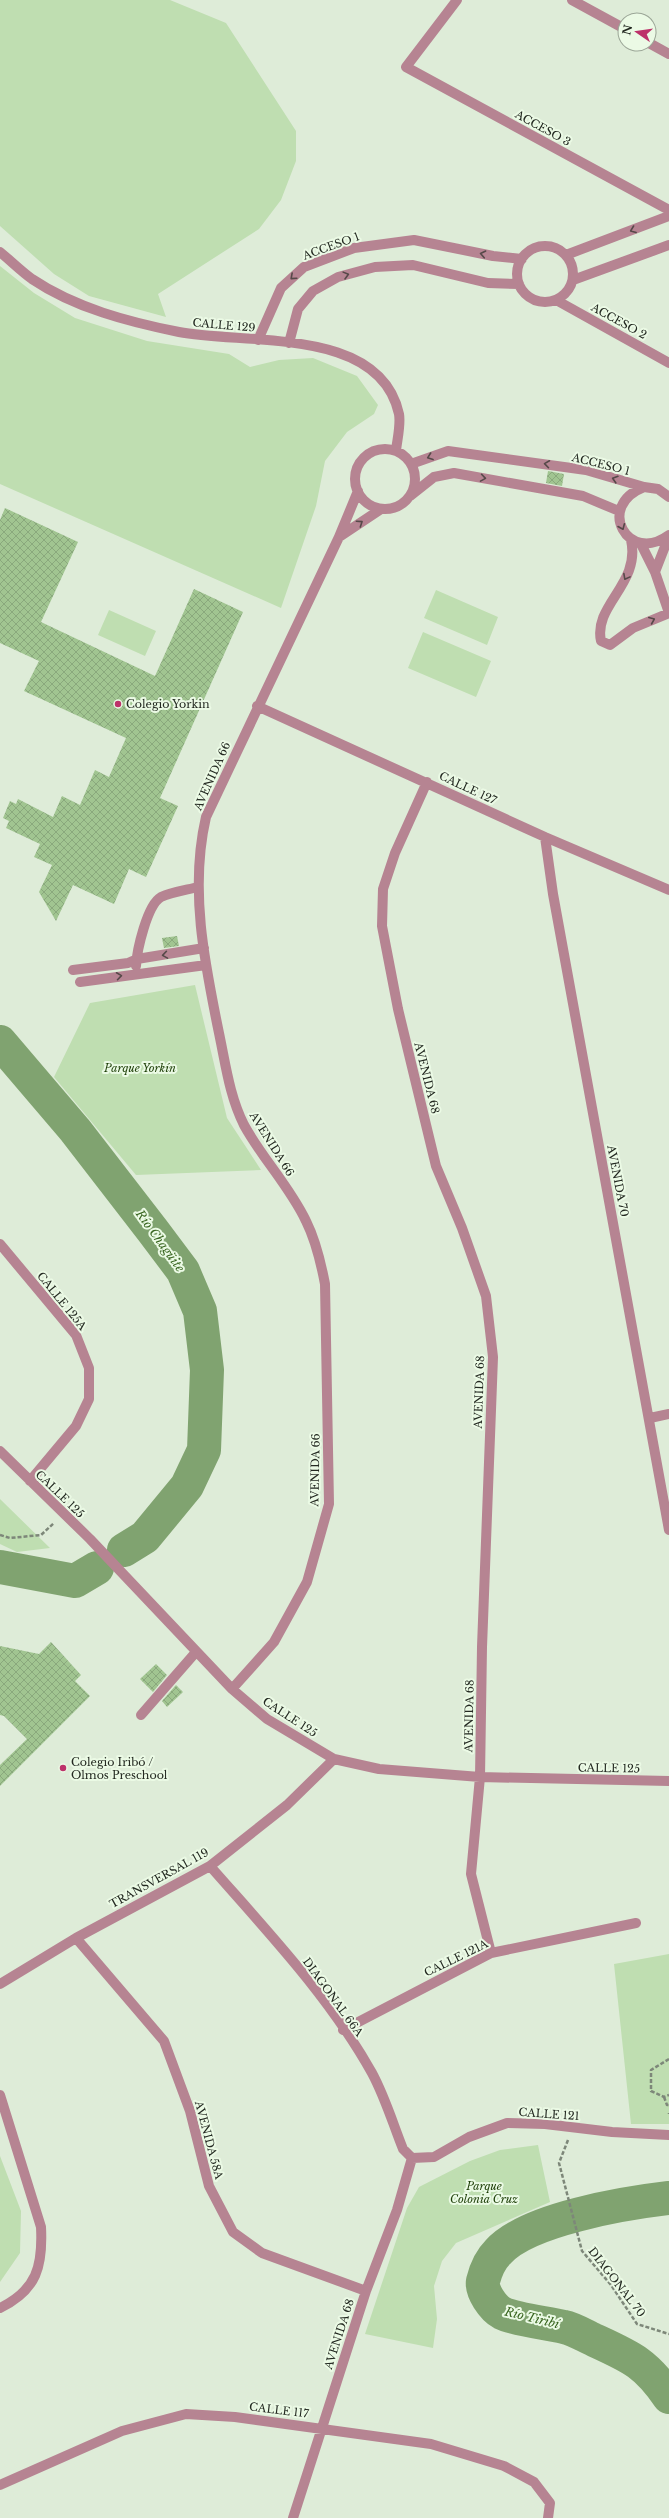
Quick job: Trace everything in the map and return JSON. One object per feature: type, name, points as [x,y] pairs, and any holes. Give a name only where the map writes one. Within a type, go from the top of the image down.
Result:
[{"type":"street","name":"ACCESO 3","points":[[457,0],[406,67],[669,210]]},
{"type":"street","points":[[572,0],[617,25]]},
{"type":"street","points":[[657,47],[669,54]]},
{"type":"street","points":[[566,255],[669,216]]},
{"type":"street","name":"ACCESO 1","points":[[258,340],[282,288],[304,267],[354,248],[414,240],[522,260]]},
{"type":"street","points":[[572,280],[669,245]]},
{"type":"street","points":[[543,246],[551,247],[566,255],[573,271],[572,280],[567,292],[556,300],[548,302],[530,298],[519,284],[518,268],[522,260],[535,249],[543,246]]},
{"type":"street","name":"CALLE 129","points":[[0,252],[32,279],[70,300],[118,317],[180,332],[309,345],[347,356],[364,364],[379,378],[392,395],[399,416],[396,450]]},
{"type":"street","points":[[289,343],[298,309],[313,291],[338,277],[368,269],[413,265],[488,283],[519,284]]},
{"type":"street","name":"ACCESO 2","points":[[556,300],[669,363]]},
{"type":"street","points":[[381,509],[364,500],[358,491],[356,472],[367,455],[381,450],[396,450],[411,464],[415,480],[410,496]]},
{"type":"street","name":"ACCESO 1","points":[[411,464],[448,451],[586,470],[644,487],[658,489],[669,497]]},
{"type":"street","points":[[339,537],[381,509],[398,506],[434,476],[454,473],[582,496],[619,511],[623,532],[631,540],[641,544],[656,544],[669,536]]},
{"type":"street","name":"ACCESO 1","points":[[619,511],[624,500],[633,492],[644,487]]},
{"type":"street","name":"AVENIDA 66","points":[[232,1689],[274,1642],[308,1582],[328,1504],[325,1284],[319,1255],[306,1220],[244,1125],[232,1097],[206,965],[198,887],[200,840],[206,816],[257,706],[339,537],[358,491]]},
{"type":"street","points":[[655,572],[669,536]]},
{"type":"street","points":[[631,540],[634,552],[632,567],[601,624],[601,641],[610,645],[633,628],[669,613],[655,572],[641,544]]},
{"type":"street","name":"CALLE 127","points":[[257,706],[545,837],[669,890]]},
{"type":"street","name":"AVENIDA 68","points":[[426,782],[394,853],[383,889],[382,926],[398,1009],[436,1166],[462,1228],[486,1296],[493,1357],[482,1647],[480,1777],[471,1874],[491,1953]]},
{"type":"street","name":"AVENIDA 70","points":[[545,837],[554,902],[650,1418],[669,1530]]},
{"type":"street","points":[[135,974],[138,943],[157,901],[160,898],[198,887]]},
{"type":"street","points":[[73,970],[128,963],[137,959],[204,948]]},
{"type":"street","points":[[80,982],[206,965]]},
{"type":"street","name":"CALLE 125A","points":[[0,1244],[76,1335],[89,1368],[89,1399],[76,1426],[30,1481]]},
{"type":"street","points":[[650,1418],[669,1414]]},
{"type":"street","name":"CALLE 125","points":[[0,1451],[232,1689],[267,1719],[334,1759],[379,1769],[480,1777],[669,1781]]},
{"type":"street","points":[[141,1715],[196,1652]]},
{"type":"street","name":"TRANSVERSAL 119","points":[[0,1984],[76,1938],[210,1866],[287,1804],[334,1759]]},
{"type":"street","name":"DIAGONAL 66A","points":[[210,1866],[301,1970],[343,2030],[372,2074],[403,2149],[412,2158]]},
{"type":"street","name":"CALLE 121A","points":[[343,2030],[491,1953],[636,1923]]},
{"type":"street","name":"AVENIDA 58A","points":[[76,1938],[164,2041],[190,2111],[209,2186],[233,2232],[262,2253],[366,2291]]},
{"type":"street","points":[[0,2095],[40,2227],[42,2245],[40,2265],[32,2281],[19,2298],[0,2308]]},
{"type":"street","name":"CALLE 121","points":[[412,2158],[434,2157],[469,2137],[506,2123],[545,2124],[612,2132],[669,2135]]},
{"type":"street","name":"AVENIDA 68","points":[[293,2518],[366,2291],[397,2210],[412,2158]]},
{"type":"street","name":"CALLE 117","points":[[0,2485],[122,2431],[186,2414],[235,2417],[431,2444],[504,2466],[534,2482],[550,2503],[548,2518]]},
{"type":"path","points":[[0,1535],[10,1538],[41,1535],[63,1514]]},
{"type":"path","points":[[669,2059],[651,2070],[651,2091],[664,2097],[667,2105],[669,2105]]},
{"type":"path","points":[[664,2097],[669,2095]]},
{"type":"path","name":"DIAGONAL 70","points":[[573,2127],[559,2163],[582,2251],[611,2285],[637,2324],[669,2334]]},
{"type":"green space","points":[[0,0],[170,0],[226,23],[296,131],[296,161],[281,200],[259,229],[158,294],[166,317],[89,296],[54,274],[0,226]]},
{"type":"green space","points":[[0,266],[34,293],[75,318],[147,341],[229,354],[250,367],[279,360],[313,358],[357,376],[378,405],[374,414],[347,432],[325,461],[316,506],[281,608],[0,484]]},
{"type":"green space","points":[[436,590],[498,617],[487,645],[424,618]]},
{"type":"green space","points":[[109,610],[156,631],[145,656],[98,635]]},
{"type":"green space","points":[[423,632],[491,661],[476,697],[408,668]]},
{"type":"green space","name":"Parque Yorkín","points":[[195,985],[227,1118],[261,1170],[136,1175],[54,1077],[90,1003]]},
{"type":"green space","points":[[0,1499],[50,1548],[17,1552],[0,1544]]},
{"type":"green space","points":[[669,1954],[669,2124],[631,2124],[614,1964]]},
{"type":"green space","name":"Parque Colonia Cruz","points":[[538,2145],[550,2202],[456,2243],[442,2261],[434,2286],[437,2319],[433,2348],[365,2334],[407,2208],[419,2187],[470,2161],[500,2150]]},
{"type":"green space","points":[[0,2156],[21,2211],[20,2253],[0,2282]]},
{"type":"building","points":[[548,471],[564,474],[562,486],[546,483]]},
{"type":"building","points":[[5,508],[78,542],[41,622],[155,676],[194,589],[243,612],[160,798],[178,806],[146,877],[129,869],[114,904],[73,885],[56,921],[39,892],[52,865],[34,857],[40,844],[6,828],[9,821],[3,818],[10,801],[16,804],[18,799],[53,817],[62,796],[80,805],[95,770],[109,777],[126,738],[24,691],[39,661],[0,643],[0,520]]},
{"type":"building","points":[[177,936],[179,946],[164,948],[162,938]]},
{"type":"building","points":[[51,1642],[81,1675],[75,1681],[90,1696],[0,1786],[0,1765],[27,1739],[4,1716],[0,1715],[0,1646],[39,1654]]},
{"type":"building","points":[[156,1664],[167,1675],[153,1692],[140,1679]]},
{"type":"building","points":[[176,1685],[183,1692],[167,1707],[162,1701]]},
{"type":"waterway","name":"Río Chagüite","points":[[0,1042],[75,1130],[183,1271],[200,1311],[207,1370],[204,1450],[187,1486],[145,1537],[124,1550]]},
{"type":"waterway","name":"Río Chagüite","points":[[0,1567],[75,1581],[97,1568]]},
{"type":"waterway","name":"Río Tiribí","points":[[669,2198],[578,2214],[531,2230],[512,2240],[495,2255],[487,2269],[483,2281],[484,2290],[488,2299],[502,2313],[568,2328],[618,2351],[637,2362],[653,2376],[669,2397]]},
{"type":"place","name":"Colegio Yorkin","points":[[118,704]]},
{"type":"place","name":"Colegio Iribó / Olmos Preschool","points":[[63,1768]]}]
